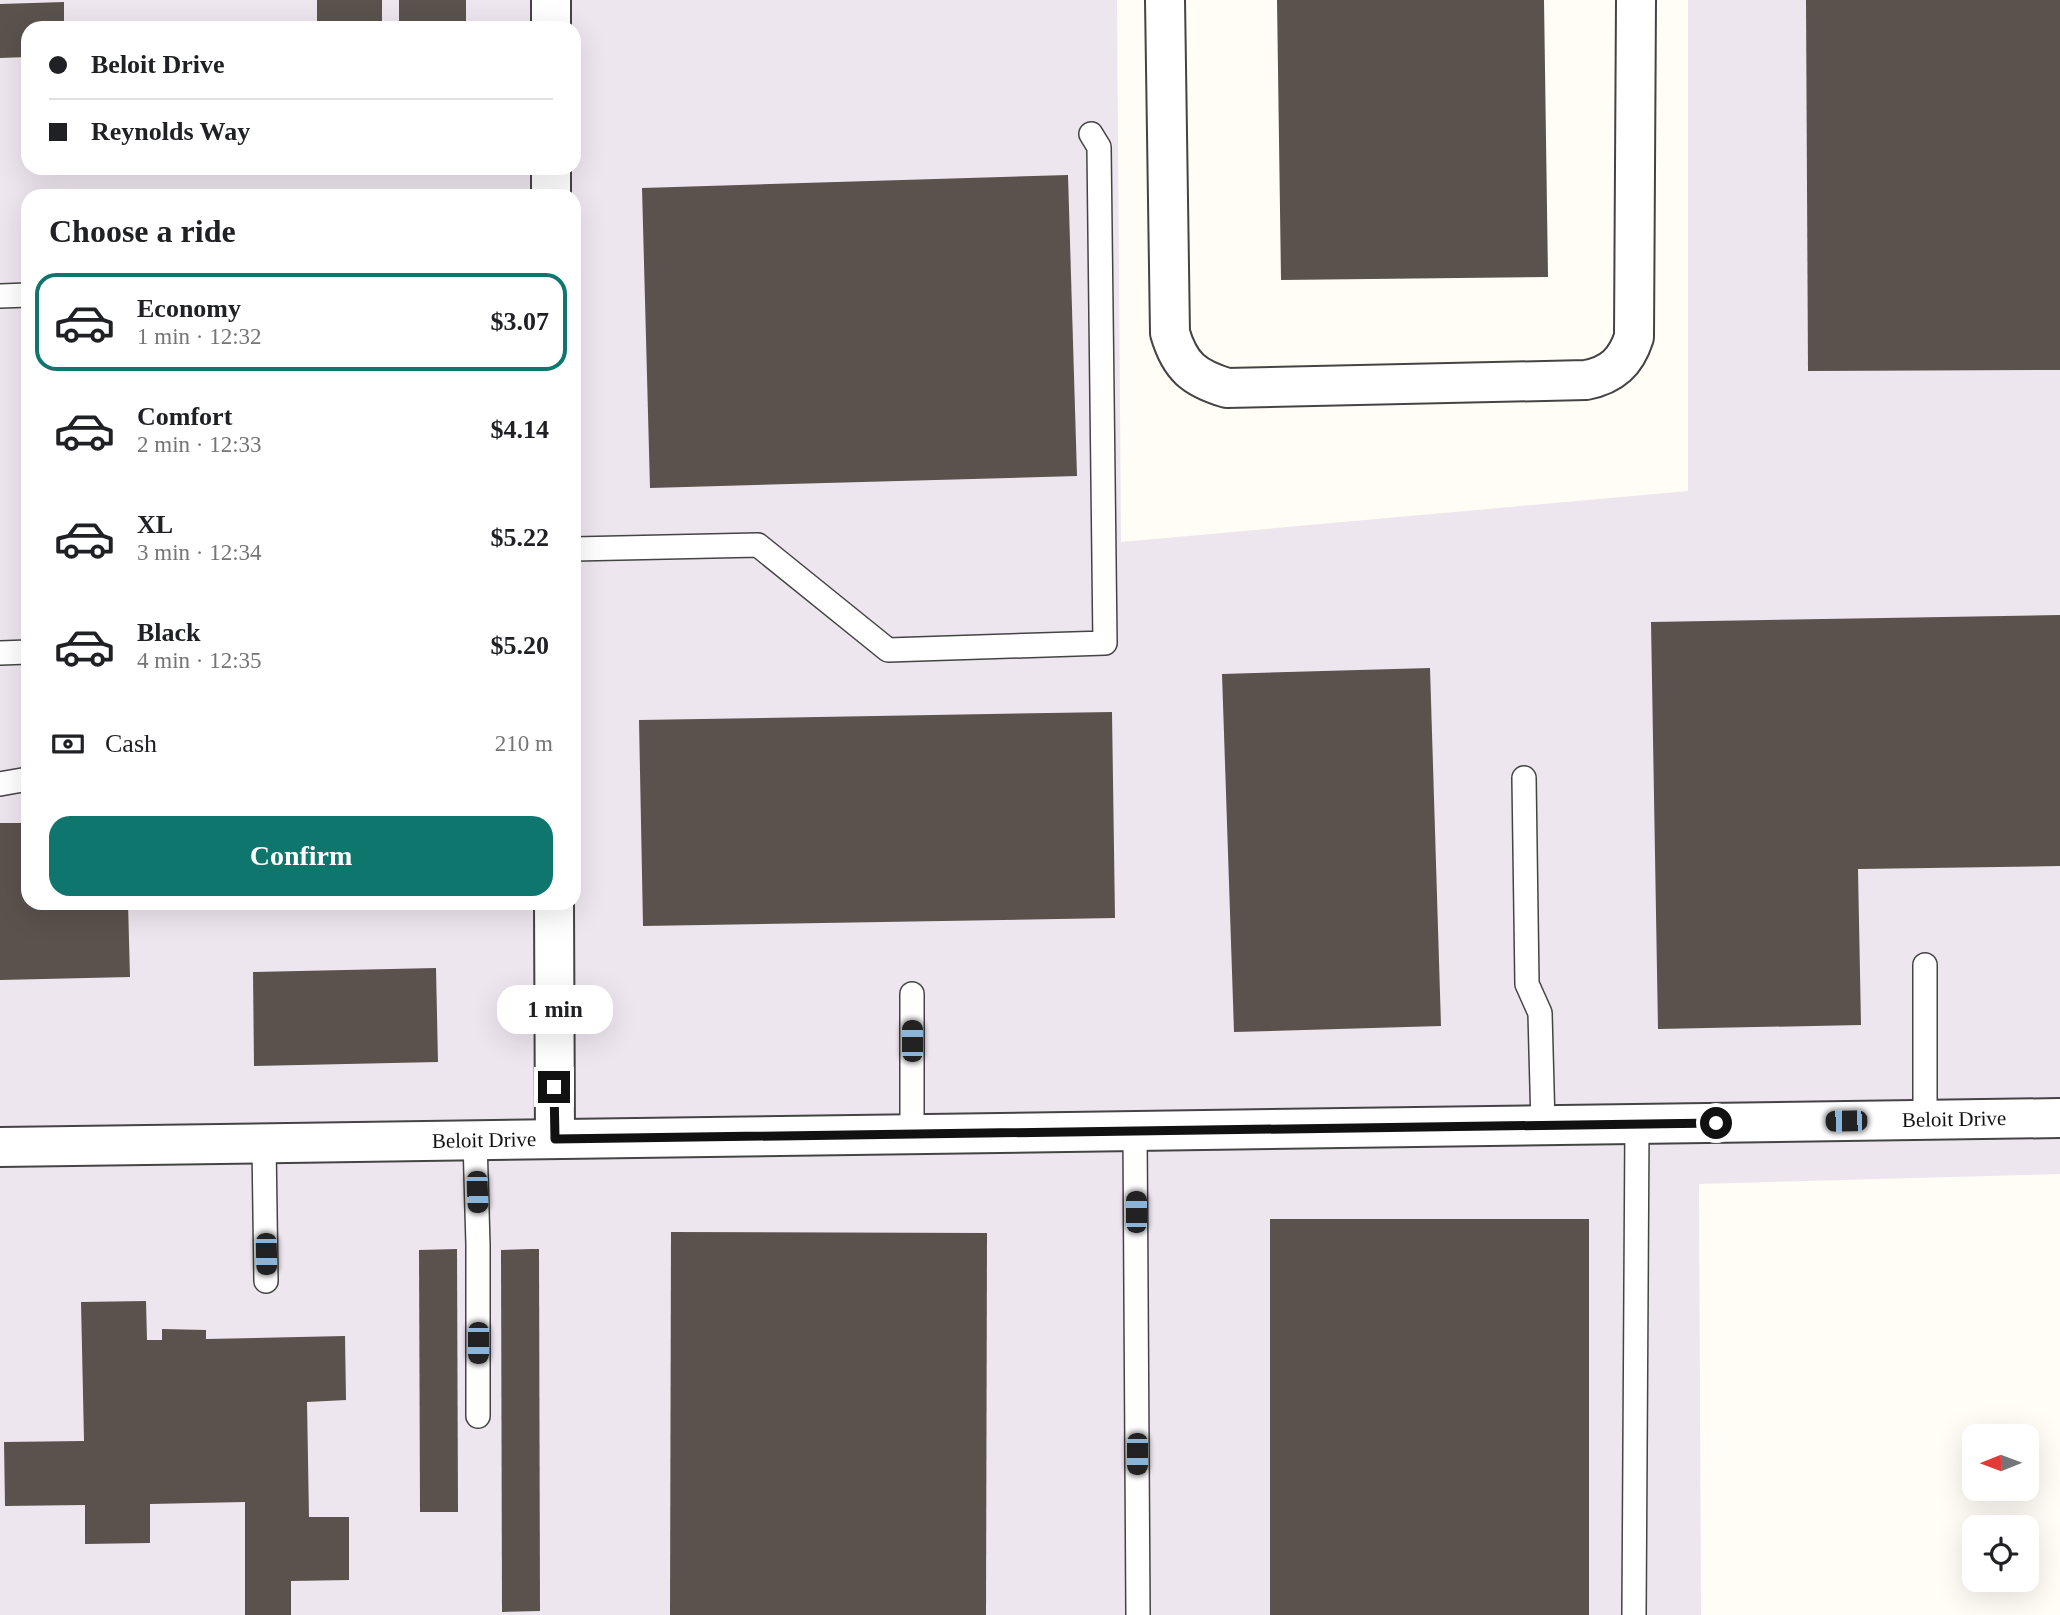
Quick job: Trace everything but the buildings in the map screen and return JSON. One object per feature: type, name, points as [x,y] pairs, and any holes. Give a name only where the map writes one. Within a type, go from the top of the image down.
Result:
[{"type":"street","points":[[551,0],[551,21]]},
{"type":"street","points":[[1165,0],[1170,333],[1175,349],[1189,370],[1204,381],[1227,388],[1586,380],[1600,377],[1620,366],[1634,337],[1636,0]]},
{"type":"street","points":[[554,910],[555,1139]]},
{"type":"street","name":"Beloit Drive","points":[[0,1147],[2060,1118]]},
{"type":"lane","points":[[581,550],[758,545],[888,650],[1105,643],[1100,148],[1091,134]]},
{"type":"lane","points":[[0,296],[21,295]]},
{"type":"lane","points":[[0,653],[21,652]]},
{"type":"lane","points":[[1524,778],[1528,984],[1540,1013],[1543,1125]]},
{"type":"lane","points":[[0,784],[21,780]]},
{"type":"lane","points":[[1925,965],[1925,1120]]},
{"type":"lane","points":[[912,994],[912,1134]]},
{"type":"lane","points":[[1634,1615],[1637,1124]]},
{"type":"lane","points":[[1135,1131],[1138,1615]]},
{"type":"lane","points":[[475,1140],[478,1416]]},
{"type":"lane","points":[[264,1144],[266,1281]]},
{"type":"shaded area","points":[[0,0],[1117,0],[1121,542],[1688,491],[1688,0],[2060,0],[2060,1174],[1699,1184],[1701,1615],[0,1615]]},
{"type":"route","points":[[554,1087],[555,1139],[1716,1123]]}]
